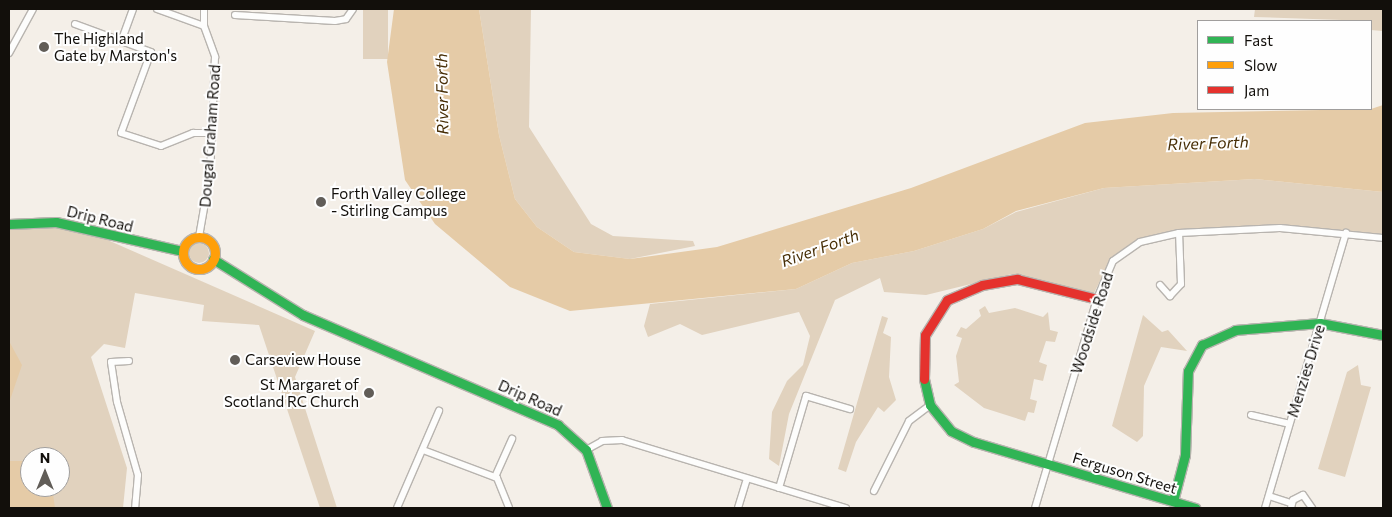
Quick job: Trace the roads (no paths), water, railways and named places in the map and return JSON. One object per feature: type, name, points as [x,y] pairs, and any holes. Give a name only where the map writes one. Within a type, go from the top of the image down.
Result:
[{"type":"street","points":[[9,53],[33,9]]},
{"type":"street","points":[[121,42],[133,9]]},
{"type":"street","points":[[157,9],[204,26]]},
{"type":"street","name":"Dougal Graham Road","points":[[199,237],[212,133],[215,57],[204,26],[204,9]]},
{"type":"street","points":[[286,9],[286,18]]},
{"type":"street","points":[[235,15],[335,21],[346,19],[353,9]]},
{"type":"street","points":[[75,24],[151,52],[121,133],[161,146],[193,133],[212,133]]},
{"type":"street","name":"Drip Road","points":[[9,224],[56,222],[183,251]]},
{"type":"street","name":"Woodside Road","points":[[1034,508],[1097,299],[1113,261],[1140,242],[1179,233],[1280,228],[1383,238]]},
{"type":"street","points":[[1160,286],[1170,296],[1181,284],[1179,233]]},
{"type":"street","name":"Menzies Drive","points":[[1265,508],[1346,233]]},
{"type":"street","points":[[199,237],[212,244],[213,259],[197,269],[185,261],[183,251],[187,243],[199,237]]},
{"type":"street","name":"Drip Road","points":[[213,259],[303,315],[558,425],[586,450]]},
{"type":"street","points":[[874,491],[909,421],[930,405],[922,372],[925,335],[947,300],[982,285],[1017,279],[1097,299]]},
{"type":"street","points":[[1174,501],[1185,455],[1188,372],[1202,345],[1235,330],[1320,323],[1383,335]]},
{"type":"street","points":[[129,362],[111,362],[117,402],[138,475],[135,508]]},
{"type":"street","points":[[779,488],[806,396],[850,409]]},
{"type":"street","name":"Ferguson Street","points":[[930,405],[951,431],[1048,464],[1195,508]]},
{"type":"street","points":[[398,508],[438,411]]},
{"type":"street","points":[[1251,415],[1289,424]]},
{"type":"street","points":[[508,508],[496,477],[512,439]]},
{"type":"street","points":[[607,508],[586,450],[602,441],[622,440],[846,508]]},
{"type":"street","points":[[423,450],[496,477]]},
{"type":"street","points":[[738,508],[747,479]]},
{"type":"street","points":[[1268,496],[1291,506],[1303,495],[1312,508]]},
{"type":"street","points":[[816,508],[818,500]]},
{"type":"water","name":"River Forth","points":[[394,9],[479,9],[499,135],[515,199],[537,227],[574,252],[630,259],[717,247],[911,188],[1085,123],[1173,113],[1372,110],[1383,105],[1383,192],[1255,179],[1104,188],[1016,211],[983,229],[914,251],[852,263],[796,289],[570,311],[510,287],[435,224],[405,180],[387,62]]},
{"type":"water","points":[[9,341],[22,365],[9,403]]},
{"type":"water","points":[[9,461],[20,461],[20,497],[53,497],[55,508],[9,508]]},
{"type":"place","name":"The Highland Gate by Marston's","points":[[44,47]]},
{"type":"place","name":"Forth Valley College - Stirling Campus","points":[[321,202]]},
{"type":"place","name":"Carseview House","points":[[235,360]]},
{"type":"place","name":"St Margaret of Scotland RC Church","points":[[369,393]]}]
